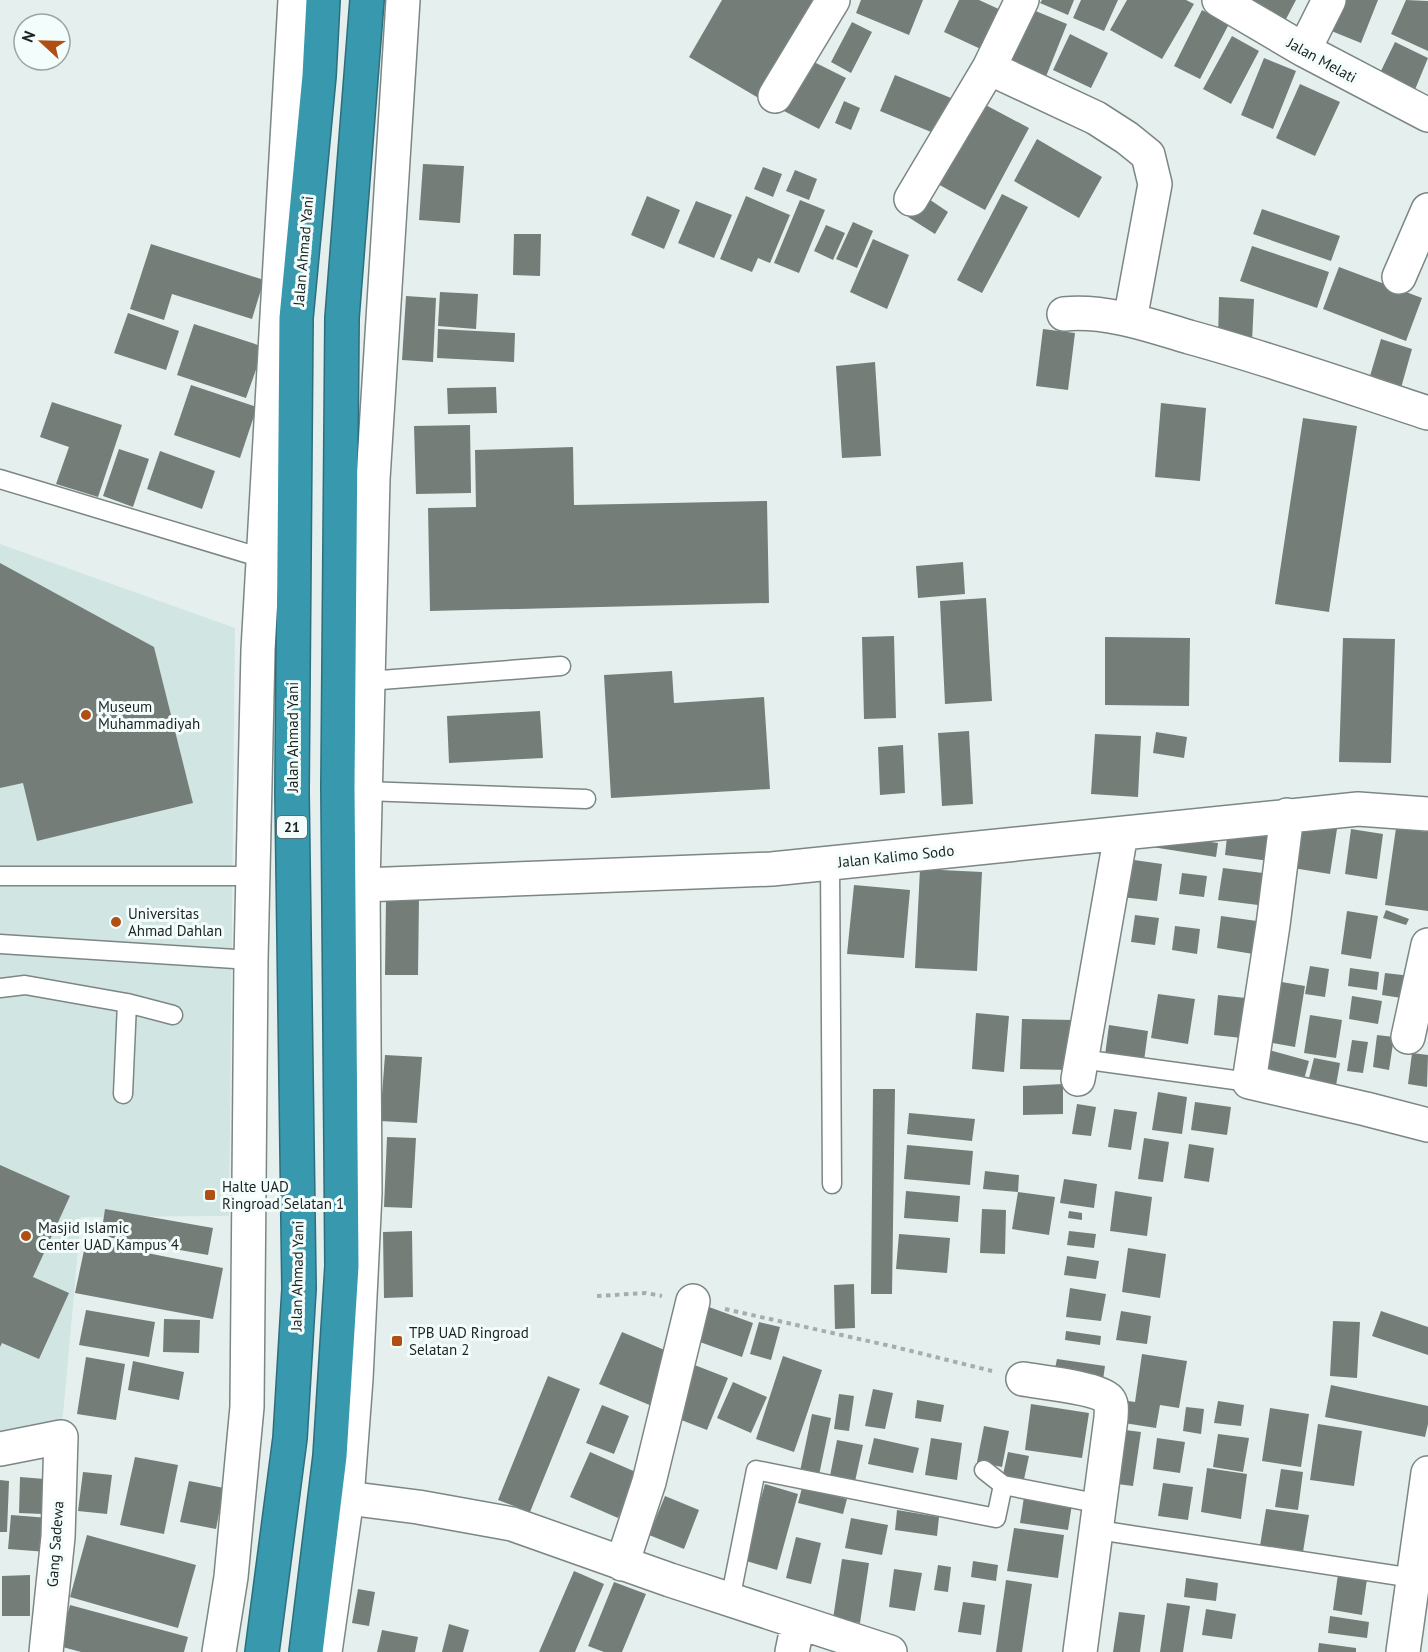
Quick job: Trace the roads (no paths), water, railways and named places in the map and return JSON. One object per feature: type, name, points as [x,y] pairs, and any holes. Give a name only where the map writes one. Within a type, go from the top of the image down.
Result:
[{"type":"highway","name":"Jalan Ahmad Yani","points":[[261,1652],[290,1438],[299,1289],[292,792],[296,318],[319,76],[323,0]]},
{"type":"highway","points":[[306,1652],[330,1456],[342,1266],[352,789],[342,318],[367,0]]},
{"type":"highway","points":[[292,792],[352,789]]},
{"type":"street","points":[[219,1652],[231,1577],[247,1407],[251,960],[258,650],[295,0]]},
{"type":"street","points":[[325,1652],[347,1498],[356,1379],[365,1193],[363,885],[352,789],[368,681],[372,479],[403,0]]},
{"type":"street","points":[[775,96],[833,0]]},
{"type":"street","points":[[911,199],[989,68],[1022,0]]},
{"type":"street","name":"Jalan Melati","points":[[1219,0],[1304,50],[1428,115]]},
{"type":"street","points":[[1304,50],[1329,0]]},
{"type":"street","points":[[989,68],[1096,118],[1148,155],[1155,184],[1130,320]]},
{"type":"street","points":[[1399,277],[1428,210]]},
{"type":"street","points":[[1064,314],[1080,312],[1130,320],[1243,352],[1428,413]]},
{"type":"street","name":"Jalan Kalimo Sodo","points":[[363,885],[772,868],[1358,809],[1428,814]]},
{"type":"street","points":[[1287,815],[1274,925],[1249,1082],[1428,1125]]},
{"type":"street","points":[[1080,1069],[1121,834]]},
{"type":"street","points":[[1408,1037],[1428,945]]},
{"type":"street","points":[[622,1564],[649,1482],[693,1301]]},
{"type":"street","points":[[1023,1379],[1096,1392],[1108,1398],[1111,1403],[1099,1517],[1080,1652]]},
{"type":"street","name":"Gang Sadewa","points":[[0,1449],[62,1437],[58,1537],[46,1652]]},
{"type":"street","points":[[1403,1652],[1413,1578],[1425,1516],[1428,1473]]},
{"type":"street","points":[[347,1498],[418,1507],[512,1524],[730,1600],[795,1637],[890,1652]]},
{"type":"lane","points":[[0,479],[262,558]]},
{"type":"lane","points":[[368,681],[561,666]]},
{"type":"lane","points":[[352,789],[586,799]]},
{"type":"lane","points":[[830,863],[832,1184]]},
{"type":"lane","points":[[0,876],[254,876]]},
{"type":"lane","points":[[0,945],[251,960]]},
{"type":"lane","points":[[0,988],[25,985],[127,1003],[173,1014]]},
{"type":"lane","points":[[123,1094],[127,1003]]},
{"type":"lane","points":[[1080,1069],[1249,1082]]},
{"type":"lane","points":[[730,1600],[756,1470],[996,1518],[1003,1485]]},
{"type":"lane","points":[[984,1470],[1003,1485],[1099,1517],[1413,1578]]},
{"type":"place","name":"Museum Muhammadiyah","points":[[86,715]]},
{"type":"place","name":"Universitas Ahmad Dahlan","points":[[116,922]]},
{"type":"place","name":"Halte UAD Ringroad Selatan 1","points":[[210,1195]]},
{"type":"place","name":"Masjid Islamic Center UAD Kampus 4","points":[[26,1236]]},
{"type":"place","name":"TPB UAD Ringroad Selatan 2","points":[[397,1341]]}]
